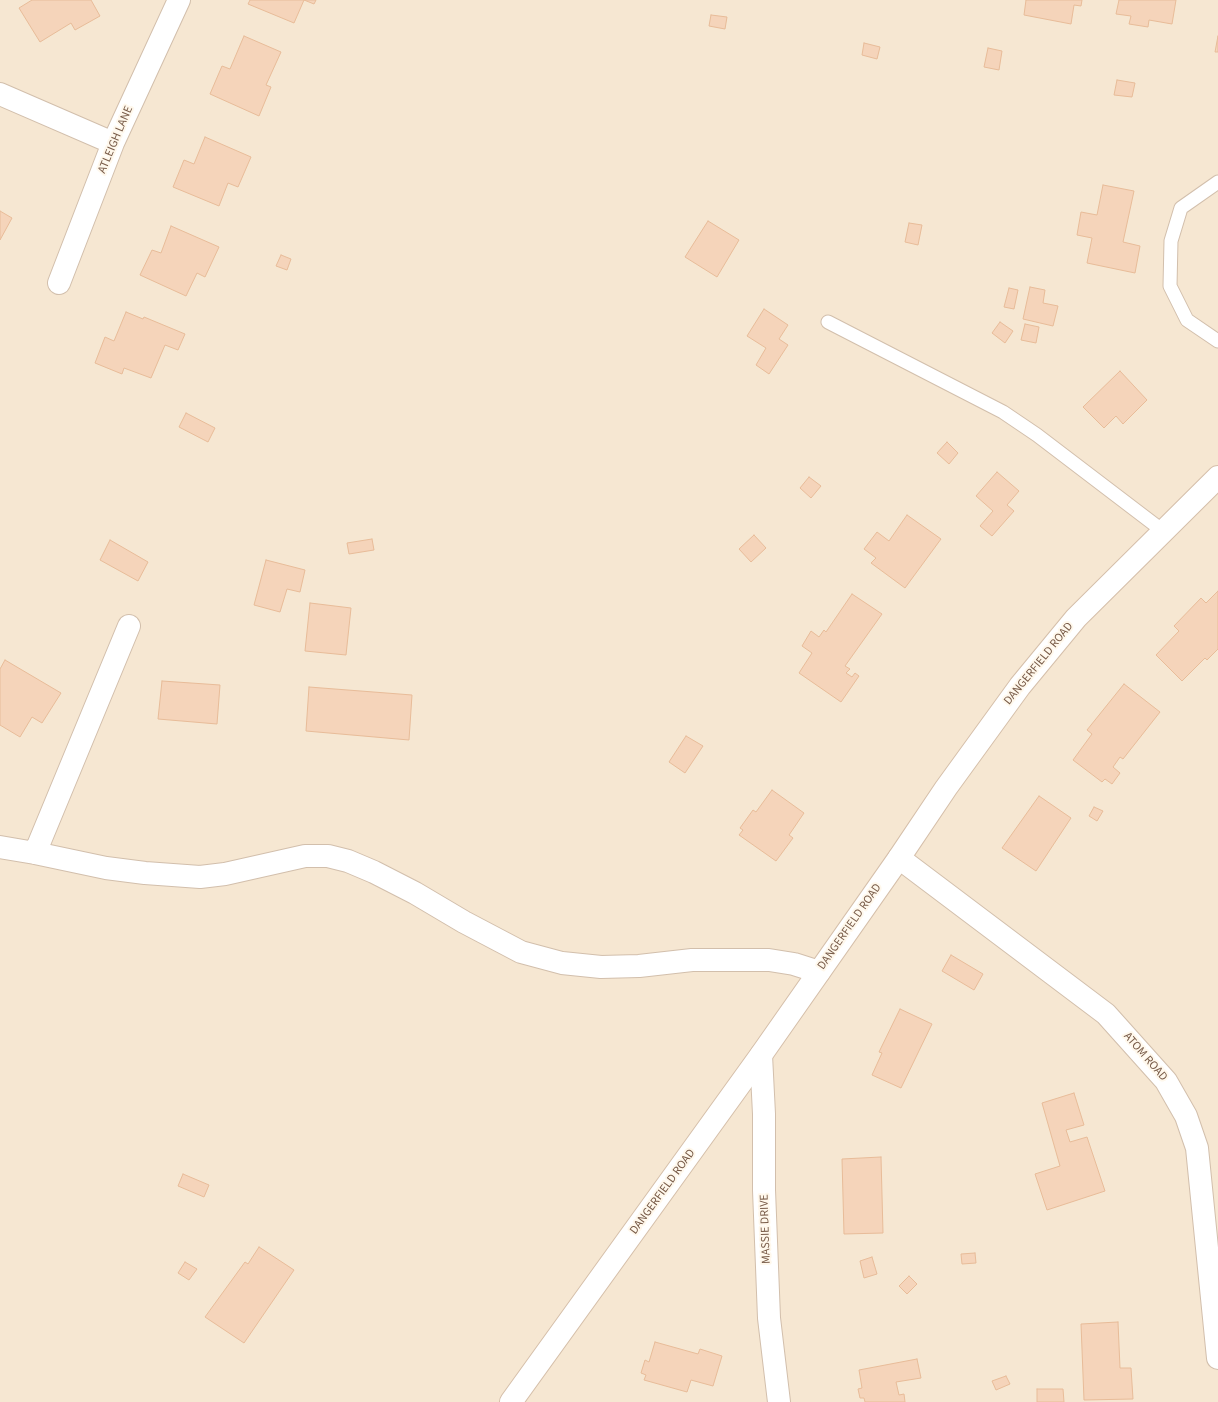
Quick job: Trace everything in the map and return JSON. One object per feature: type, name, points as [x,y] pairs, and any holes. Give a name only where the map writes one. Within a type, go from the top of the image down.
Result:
[{"type":"street","name":"ATLEIGH LANE","points":[[59,283],[113,143],[179,0]]},
{"type":"street","points":[[0,94],[113,143]]},
{"type":"street","name":"DANGERFIELD ROAD","points":[[511,1402],[761,1055],[899,858],[946,788],[1020,686],[1076,618],[1218,477]]},
{"type":"street","points":[[35,853],[129,626]]},
{"type":"street","points":[[0,847],[106,868],[145,873],[200,877],[225,874],[305,856],[328,856],[348,861],[374,872],[521,952],[562,963],[601,967],[639,966],[692,960],[769,960],[794,964],[819,972]]},
{"type":"street","name":"ATOM ROAD","points":[[899,858],[1106,1014],[1166,1081],[1186,1116],[1197,1148],[1218,1358]]},
{"type":"street","name":"MASSIE DRIVE","points":[[761,1055],[764,1114],[764,1190],[769,1318],[778,1402]]},
{"type":"lane","points":[[1218,182],[1181,208],[1171,241],[1170,286],[1187,320],[1218,341]]},
{"type":"lane","points":[[828,322],[1003,412],[1037,435],[1163,531]]},
{"type":"shaded area","points":[[0,0],[1218,0],[1218,1402],[0,1402]]},
{"type":"building","points":[[32,0],[91,0],[100,16],[75,30],[71,23],[40,42],[19,8]]},
{"type":"building","points":[[250,0],[304,0],[294,23],[248,4]]},
{"type":"building","points":[[304,0],[316,0],[314,4]]},
{"type":"building","points":[[1026,0],[1082,0],[1081,6],[1074,5],[1071,24],[1024,15]]},
{"type":"building","points":[[1119,0],[1176,0],[1172,24],[1149,20],[1148,27],[1129,24],[1131,16],[1116,14]]},
{"type":"building","points":[[711,15],[727,17],[725,29],[709,26]]},
{"type":"building","points":[[244,36],[281,52],[266,85],[271,87],[259,116],[210,94],[222,66],[230,69]]},
{"type":"building","points":[[1218,36],[1218,52],[1215,52]]},
{"type":"building","points":[[864,43],[880,47],[877,59],[862,55]]},
{"type":"building","points":[[988,48],[1002,51],[999,70],[984,67]]},
{"type":"building","points":[[1117,80],[1135,83],[1132,97],[1114,95]]},
{"type":"building","points":[[205,137],[251,157],[238,187],[228,183],[219,206],[173,187],[184,160],[194,164]]},
{"type":"building","points":[[1103,185],[1134,191],[1123,242],[1140,246],[1135,273],[1087,263],[1092,238],[1077,235],[1081,212],[1097,215]]},
{"type":"building","points":[[0,211],[12,218],[0,240]]},
{"type":"building","points":[[708,221],[739,240],[717,277],[685,257]]},
{"type":"building","points":[[909,223],[922,225],[918,245],[905,242]]},
{"type":"building","points":[[171,226],[219,247],[205,277],[197,273],[186,296],[140,275],[152,250],[161,253]]},
{"type":"building","points":[[281,255],[291,259],[287,270],[276,266]]},
{"type":"building","points":[[1030,287],[1045,290],[1043,303],[1058,306],[1053,326],[1023,319]]},
{"type":"building","points":[[1009,288],[1018,290],[1014,309],[1004,307]]},
{"type":"building","points":[[764,309],[788,325],[779,339],[788,345],[769,374],[756,365],[766,348],[747,336]]},
{"type":"building","points":[[126,312],[143,319],[144,317],[185,334],[178,350],[165,345],[151,378],[124,368],[122,374],[95,363],[105,337],[114,341]]},
{"type":"building","points":[[1000,322],[1013,331],[1005,343],[992,333]]},
{"type":"building","points":[[1025,324],[1039,327],[1036,343],[1021,340]]},
{"type":"building","points":[[1120,371],[1147,400],[1123,424],[1116,416],[1104,428],[1083,407]]},
{"type":"building","points":[[186,413],[215,428],[208,442],[179,427]]},
{"type":"building","points":[[947,442],[958,453],[949,464],[937,453]]},
{"type":"building","points":[[997,472],[1019,491],[1007,505],[1014,511],[992,536],[980,526],[993,511],[976,496]]},
{"type":"building","points":[[809,477],[821,486],[811,498],[800,488]]},
{"type":"building","points":[[907,515],[941,539],[905,588],[871,563],[876,558],[864,549],[877,532],[889,541]]},
{"type":"building","points":[[754,535],[766,548],[751,562],[739,549]]},
{"type":"building","points":[[372,539],[374,550],[349,554],[347,543]]},
{"type":"building","points":[[110,540],[148,562],[138,581],[100,560]]},
{"type":"building","points":[[266,560],[305,570],[300,592],[287,589],[280,612],[254,605]]},
{"type":"building","points":[[1218,591],[1218,649],[1207,660],[1205,658],[1182,681],[1156,655],[1179,631],[1174,626],[1201,598],[1206,603]]},
{"type":"building","points":[[852,594],[882,614],[845,666],[850,669],[846,673],[852,677],[855,673],[859,676],[841,702],[799,673],[812,653],[802,646],[811,631],[819,637],[824,630],[826,632]]},
{"type":"building","points":[[310,603],[351,608],[346,655],[305,651]]},
{"type":"building","points":[[5,660],[61,693],[42,723],[32,717],[20,737],[0,725],[0,669]]},
{"type":"building","points":[[162,681],[220,685],[217,724],[158,719]]},
{"type":"building","points":[[1124,684],[1160,712],[1123,759],[1120,757],[1113,767],[1120,773],[1112,784],[1105,779],[1102,782],[1073,760],[1092,734],[1087,730]]},
{"type":"building","points":[[309,687],[412,695],[409,740],[306,731]]},
{"type":"building","points":[[686,736],[703,746],[685,773],[669,762]]},
{"type":"building","points":[[772,790],[804,813],[789,835],[793,838],[776,861],[739,835],[743,830],[740,828],[753,810],[756,812]]},
{"type":"building","points":[[1039,796],[1071,818],[1036,871],[1002,848]]},
{"type":"building","points":[[1094,807],[1103,811],[1097,821],[1089,816]]},
{"type":"building","points":[[951,955],[983,974],[974,990],[942,971]]},
{"type":"building","points":[[900,1009],[932,1024],[901,1088],[872,1075],[882,1053],[879,1052]]},
{"type":"building","points":[[1074,1093],[1084,1125],[1066,1130],[1070,1142],[1087,1137],[1105,1191],[1047,1210],[1035,1174],[1060,1166],[1042,1103]]},
{"type":"building","points":[[881,1157],[883,1233],[844,1234],[842,1159]]},
{"type":"building","points":[[183,1174],[209,1185],[204,1197],[178,1186]]},
{"type":"building","points":[[259,1247],[294,1270],[244,1343],[205,1317],[245,1262],[248,1264]]},
{"type":"building","points":[[975,1253],[976,1263],[962,1264],[961,1254]]},
{"type":"building","points":[[872,1257],[877,1274],[864,1278],[860,1261]]},
{"type":"building","points":[[185,1262],[197,1269],[189,1280],[178,1273]]},
{"type":"building","points":[[909,1276],[917,1284],[907,1294],[899,1286]]},
{"type":"building","points":[[1118,1322],[1120,1368],[1131,1368],[1133,1399],[1084,1400],[1081,1324]]},
{"type":"building","points":[[655,1342],[698,1354],[700,1349],[722,1356],[713,1386],[691,1380],[687,1392],[644,1380],[646,1375],[641,1373],[645,1360],[649,1362]]},
{"type":"building","points":[[917,1359],[921,1378],[896,1382],[899,1395],[904,1394],[905,1402],[865,1402],[864,1398],[860,1398],[858,1389],[862,1388],[859,1370]]},
{"type":"building","points":[[1006,1376],[1010,1384],[996,1390],[992,1381]]},
{"type":"building","points":[[1037,1389],[1063,1389],[1064,1402],[1037,1402]]}]
